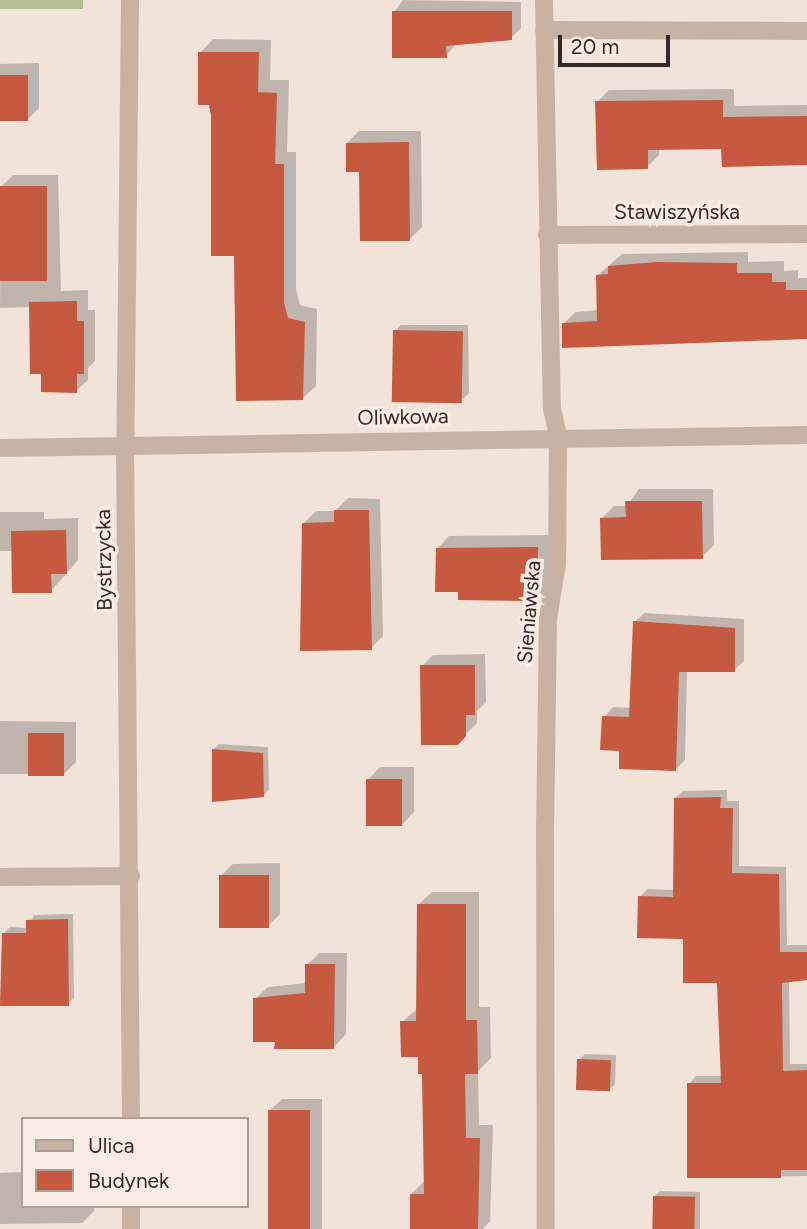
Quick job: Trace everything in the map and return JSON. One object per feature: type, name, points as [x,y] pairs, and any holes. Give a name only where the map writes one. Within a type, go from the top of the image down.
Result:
[{"type":"street","name":"Bystrzycka","points":[[130,0],[125,445],[131,876],[131,1117]]},
{"type":"street","name":"Sieniawska","points":[[544,0],[552,409],[558,436],[545,795],[546,1229]]},
{"type":"street","points":[[544,30],[807,31]]},
{"type":"street","name":"Stawiszyńska","points":[[547,235],[807,234]]},
{"type":"street","name":"Oliwkowa","points":[[0,448],[558,436],[807,435]]},
{"type":"street","points":[[0,877],[131,876]]},
{"type":"street","points":[[131,1208],[131,1229]]},
{"type":"green space","points":[[0,0],[83,0],[83,9],[0,9]]},
{"type":"building","points":[[392,11],[512,11],[512,40],[446,46],[447,58],[392,58]]},
{"type":"building","points":[[198,52],[259,52],[258,92],[277,93],[275,164],[284,164],[284,303],[288,318],[305,322],[303,400],[236,401],[234,256],[211,256],[211,115],[209,105],[198,105]]},
{"type":"building","points":[[0,75],[28,75],[28,121],[0,121]]},
{"type":"building","points":[[723,100],[723,117],[807,116],[807,165],[722,167],[721,149],[648,150],[648,169],[597,170],[595,101]]},
{"type":"building","points":[[409,142],[410,241],[360,241],[359,172],[346,172],[346,143]]},
{"type":"building","points":[[0,186],[47,186],[47,281],[0,281]]},
{"type":"building","points":[[657,262],[737,263],[737,273],[772,273],[772,282],[786,282],[786,290],[807,290],[807,339],[562,348],[562,323],[597,321],[596,275],[608,274],[608,266]]},
{"type":"building","points":[[77,301],[77,321],[84,321],[84,374],[77,374],[77,393],[41,392],[41,374],[30,374],[29,302]]},
{"type":"building","points":[[393,330],[463,331],[462,403],[392,402]]},
{"type":"building","points":[[625,501],[702,501],[703,559],[601,560],[600,518],[626,517]]},
{"type":"building","points":[[334,510],[369,510],[372,650],[300,651],[302,523],[334,522]]},
{"type":"building","points":[[66,530],[67,574],[51,574],[52,593],[12,593],[11,531]]},
{"type":"building","points":[[538,547],[538,601],[458,600],[458,592],[435,592],[436,548]]},
{"type":"building","points":[[633,621],[735,628],[735,672],[679,672],[676,771],[619,769],[619,751],[600,750],[602,716],[629,717]]},
{"type":"building","points":[[420,665],[475,665],[475,715],[466,715],[466,736],[458,745],[421,745]]},
{"type":"building","points":[[28,733],[64,733],[64,776],[28,776]]},
{"type":"building","points":[[212,749],[263,753],[264,797],[212,802]]},
{"type":"building","points":[[366,779],[402,779],[402,826],[366,826]]},
{"type":"building","points":[[721,797],[720,808],[733,808],[732,873],[779,874],[780,952],[807,952],[807,980],[782,983],[783,1071],[807,1070],[807,1170],[781,1170],[781,1178],[687,1178],[687,1083],[721,1083],[717,983],[683,983],[683,939],[637,938],[638,896],[673,897],[674,798]]},
{"type":"building","points":[[219,875],[269,875],[269,928],[219,928]]},
{"type":"building","points":[[417,904],[466,904],[466,1020],[477,1020],[478,1074],[465,1074],[466,1138],[480,1138],[478,1229],[410,1229],[410,1194],[424,1194],[422,1074],[418,1074],[418,1057],[401,1057],[400,1021],[416,1021]]},
{"type":"building","points":[[68,919],[69,1006],[0,1006],[2,933],[26,933],[26,920]]},
{"type":"building","points":[[305,964],[335,964],[334,1049],[274,1049],[275,1042],[253,1042],[253,998],[305,993]]},
{"type":"building","points":[[577,1059],[611,1060],[610,1091],[576,1090]]},
{"type":"building","points":[[268,1110],[310,1110],[310,1229],[268,1229]]},
{"type":"building","points":[[653,1196],[695,1197],[694,1229],[652,1229]]}]
